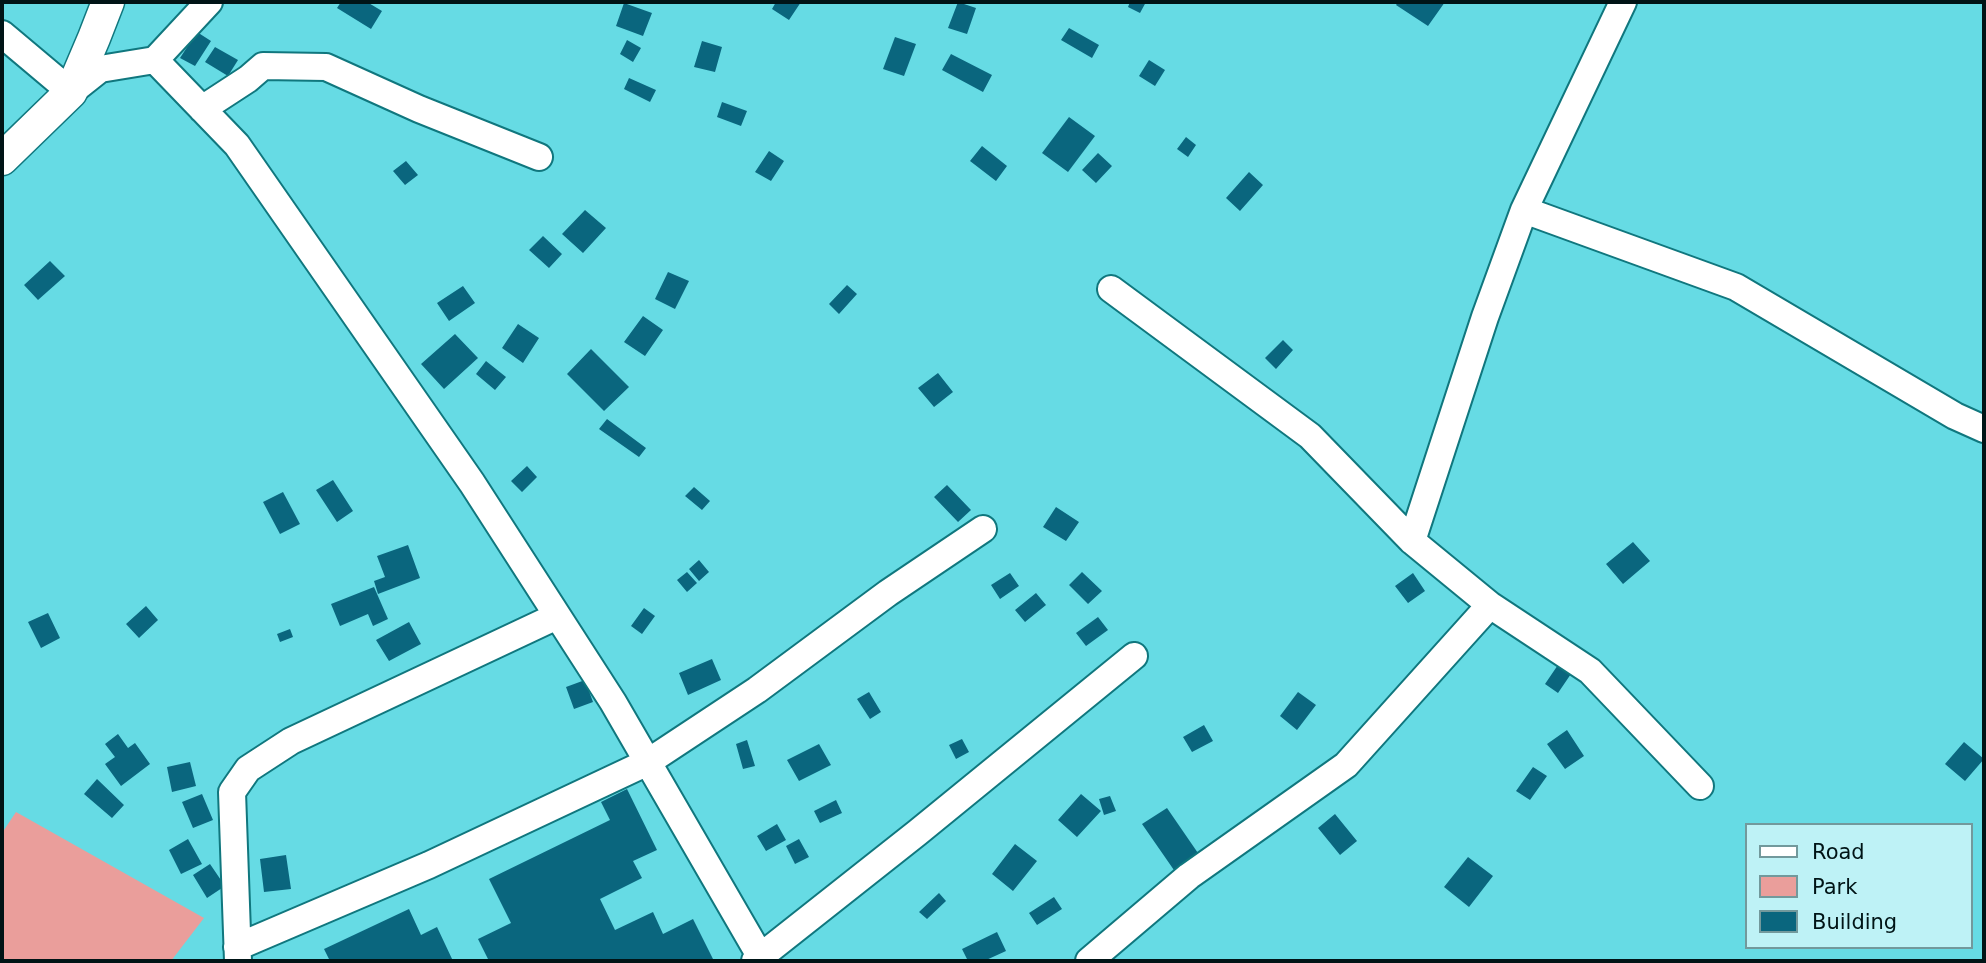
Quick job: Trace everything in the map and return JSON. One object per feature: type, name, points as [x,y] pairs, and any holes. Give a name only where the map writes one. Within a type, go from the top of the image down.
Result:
[{"type":"street","points":[[71,92],[108,2]]},
{"type":"street","points":[[2,159],[71,92],[100,69],[155,60],[209,2]]},
{"type":"street","points":[[1412,541],[1485,317],[1524,210],[1623,2]]},
{"type":"street","points":[[2,34],[71,92]]},
{"type":"street","points":[[155,60],[237,145],[472,483],[613,702],[760,960],[1134,656]]},
{"type":"street","points":[[202,109],[263,66],[326,67],[419,109],[540,157]]},
{"type":"street","points":[[1524,210],[1736,287],[1955,416],[1984,429]]},
{"type":"street","points":[[1111,289],[1310,436],[1412,541],[1490,605],[1590,671],[1700,786]]},
{"type":"street","points":[[557,616],[291,741],[248,769],[232,792],[237,954],[648,762],[757,690],[888,593],[984,529]]},
{"type":"street","points":[[1089,961],[1189,876],[1346,765],[1490,605]]},
{"type":"green space","points":[[16,812],[204,918],[171,961],[2,961],[2,833]]},
{"type":"building","points":[[341,2],[367,2],[382,11],[371,29],[337,8]]},
{"type":"building","points":[[776,2],[801,2],[789,20],[772,9]]},
{"type":"building","points":[[958,2],[976,8],[967,34],[948,28]]},
{"type":"building","points":[[1130,2],[1146,2],[1140,13],[1128,7]]},
{"type":"building","points":[[1398,2],[1445,2],[1428,26],[1396,5]]},
{"type":"building","points":[[624,3],[652,13],[643,36],[616,26]]},
{"type":"building","points":[[1069,28],[1099,45],[1092,58],[1061,40]]},
{"type":"building","points":[[197,32],[211,41],[195,66],[180,58]]},
{"type":"building","points":[[895,37],[916,44],[904,76],[883,69]]},
{"type":"building","points":[[627,40],[641,48],[633,62],[620,54]]},
{"type":"building","points":[[702,41],[722,47],[715,72],[694,67]]},
{"type":"building","points":[[215,47],[238,60],[228,76],[205,62]]},
{"type":"building","points":[[951,54],[992,75],[983,92],[942,70]]},
{"type":"building","points":[[1149,60],[1165,70],[1155,86],[1139,76]]},
{"type":"building","points":[[629,78],[656,90],[650,102],[624,89]]},
{"type":"building","points":[[722,102],[747,111],[741,126],[717,117]]},
{"type":"building","points":[[1069,117],[1095,136],[1068,172],[1042,153]]},
{"type":"building","points":[[1186,137],[1196,145],[1188,157],[1177,149]]},
{"type":"building","points":[[982,146],[1007,166],[996,181],[970,161]]},
{"type":"building","points":[[769,151],[784,161],[771,181],[755,172]]},
{"type":"building","points":[[1098,153],[1112,166],[1096,183],[1082,170]]},
{"type":"building","points":[[406,161],[418,175],[405,185],[393,171]]},
{"type":"building","points":[[1249,172],[1263,185],[1240,211],[1226,198]]},
{"type":"building","points":[[585,210],[606,228],[583,253],[562,234]]},
{"type":"building","points":[[543,236],[562,254],[549,268],[529,250]]},
{"type":"building","points":[[50,261],[65,276],[38,300],[24,285]]},
{"type":"building","points":[[668,272],[689,281],[675,309],[655,299]]},
{"type":"building","points":[[847,285],[857,294],[839,314],[829,304]]},
{"type":"building","points":[[463,286],[475,303],[449,321],[437,303]]},
{"type":"building","points":[[643,316],[663,330],[645,356],[624,342]]},
{"type":"building","points":[[518,324],[539,338],[523,363],[502,348]]},
{"type":"building","points":[[455,334],[478,358],[444,389],[421,364]]},
{"type":"building","points":[[1283,340],[1293,350],[1276,369],[1265,358]]},
{"type":"building","points":[[591,349],[629,387],[604,411],[567,374]]},
{"type":"building","points":[[486,361],[506,377],[495,390],[476,374]]},
{"type":"building","points":[[938,373],[953,392],[934,407],[918,388]]},
{"type":"building","points":[[607,419],[646,448],[639,457],[599,429]]},
{"type":"building","points":[[527,466],[537,477],[522,492],[511,481]]},
{"type":"building","points":[[333,480],[353,511],[337,522],[316,490]]},
{"type":"building","points":[[947,485],[971,510],[958,522],[934,497]]},
{"type":"building","points":[[694,487],[710,501],[702,510],[685,496]]},
{"type":"building","points":[[283,492],[300,524],[280,534],[263,502]]},
{"type":"building","points":[[1056,507],[1079,522],[1066,541],[1043,527]]},
{"type":"building","points":[[1633,542],[1650,561],[1623,584],[1606,564]]},
{"type":"building","points":[[408,545],[420,578],[378,594],[374,581],[385,577],[377,556]]},
{"type":"building","points":[[699,560],[709,572],[699,581],[689,569]]},
{"type":"building","points":[[687,572],[697,583],[687,592],[677,580]]},
{"type":"building","points":[[1082,572],[1102,591],[1088,604],[1069,585]]},
{"type":"building","points":[[1010,573],[1019,586],[1000,599],[991,585]]},
{"type":"building","points":[[1413,573],[1425,591],[1408,603],[1395,586]]},
{"type":"building","points":[[374,587],[388,619],[373,626],[368,614],[340,626],[331,604]]},
{"type":"building","points":[[1036,593],[1046,605],[1025,622],[1015,610]]},
{"type":"building","points":[[146,606],[158,620],[139,638],[126,624]]},
{"type":"building","points":[[644,608],[655,616],[642,634],[631,626]]},
{"type":"building","points":[[48,613],[60,638],[41,648],[28,622]]},
{"type":"building","points":[[1098,617],[1108,630],[1086,646],[1076,633]]},
{"type":"building","points":[[409,622],[421,644],[389,661],[376,640]]},
{"type":"building","points":[[290,629],[293,637],[280,642],[277,634]]},
{"type":"building","points":[[712,659],[721,680],[688,695],[679,673]]},
{"type":"building","points":[[1562,659],[1575,668],[1558,693],[1545,684]]},
{"type":"building","points":[[585,680],[593,702],[574,709],[566,687]]},
{"type":"building","points":[[869,692],[881,712],[870,719],[857,699]]},
{"type":"building","points":[[1298,692],[1316,705],[1297,730],[1280,716]]},
{"type":"building","points":[[1204,725],[1213,741],[1192,752],[1183,737]]},
{"type":"building","points":[[1567,730],[1584,756],[1565,769],[1547,744]]},
{"type":"building","points":[[118,734],[128,748],[135,743],[150,764],[121,786],[105,764],[115,757],[105,744]]},
{"type":"building","points":[[962,739],[969,752],[956,759],[949,745]]},
{"type":"building","points":[[747,740],[755,766],[743,769],[736,744]]},
{"type":"building","points":[[1964,742],[1984,759],[1965,781],[1945,764]]},
{"type":"building","points":[[819,744],[831,765],[799,781],[787,760]]},
{"type":"building","points":[[190,762],[196,786],[172,792],[167,767]]},
{"type":"building","points":[[1533,767],[1547,776],[1530,800],[1516,791]]},
{"type":"building","points":[[97,779],[124,805],[112,818],[84,794]]},
{"type":"building","points":[[627,789],[657,850],[633,861],[642,878],[600,899],[615,930],[653,912],[663,934],[693,919],[714,961],[489,961],[478,939],[511,923],[489,879],[610,820],[601,802]]},
{"type":"building","points":[[202,794],[213,820],[193,828],[182,802]]},
{"type":"building","points":[[1081,794],[1101,811],[1077,837],[1058,820]]},
{"type":"building","points":[[1110,796],[1116,811],[1104,815],[1099,799]]},
{"type":"building","points":[[836,800],[842,813],[820,823],[814,811]]},
{"type":"building","points":[[1167,808],[1200,856],[1176,873],[1142,824]]},
{"type":"building","points":[[1335,814],[1357,841],[1340,855],[1318,828]]},
{"type":"building","points":[[777,824],[786,840],[766,851],[757,836]]},
{"type":"building","points":[[188,839],[202,864],[181,874],[169,850]]},
{"type":"building","points":[[799,839],[809,857],[795,864],[786,846]]},
{"type":"building","points":[[1015,844],[1037,861],[1013,891],[992,874]]},
{"type":"building","points":[[286,855],[291,889],[264,892],[260,859]]},
{"type":"building","points":[[1468,857],[1493,876],[1469,907],[1444,887]]},
{"type":"building","points":[[210,864],[225,886],[207,898],[193,875]]},
{"type":"building","points":[[939,893],[946,901],[927,919],[919,912]]},
{"type":"building","points":[[1054,897],[1062,909],[1037,925],[1029,913]]},
{"type":"building","points":[[409,909],[421,935],[437,927],[453,961],[330,961],[324,949]]},
{"type":"building","points":[[997,932],[1006,951],[984,961],[968,961],[962,949]]}]
